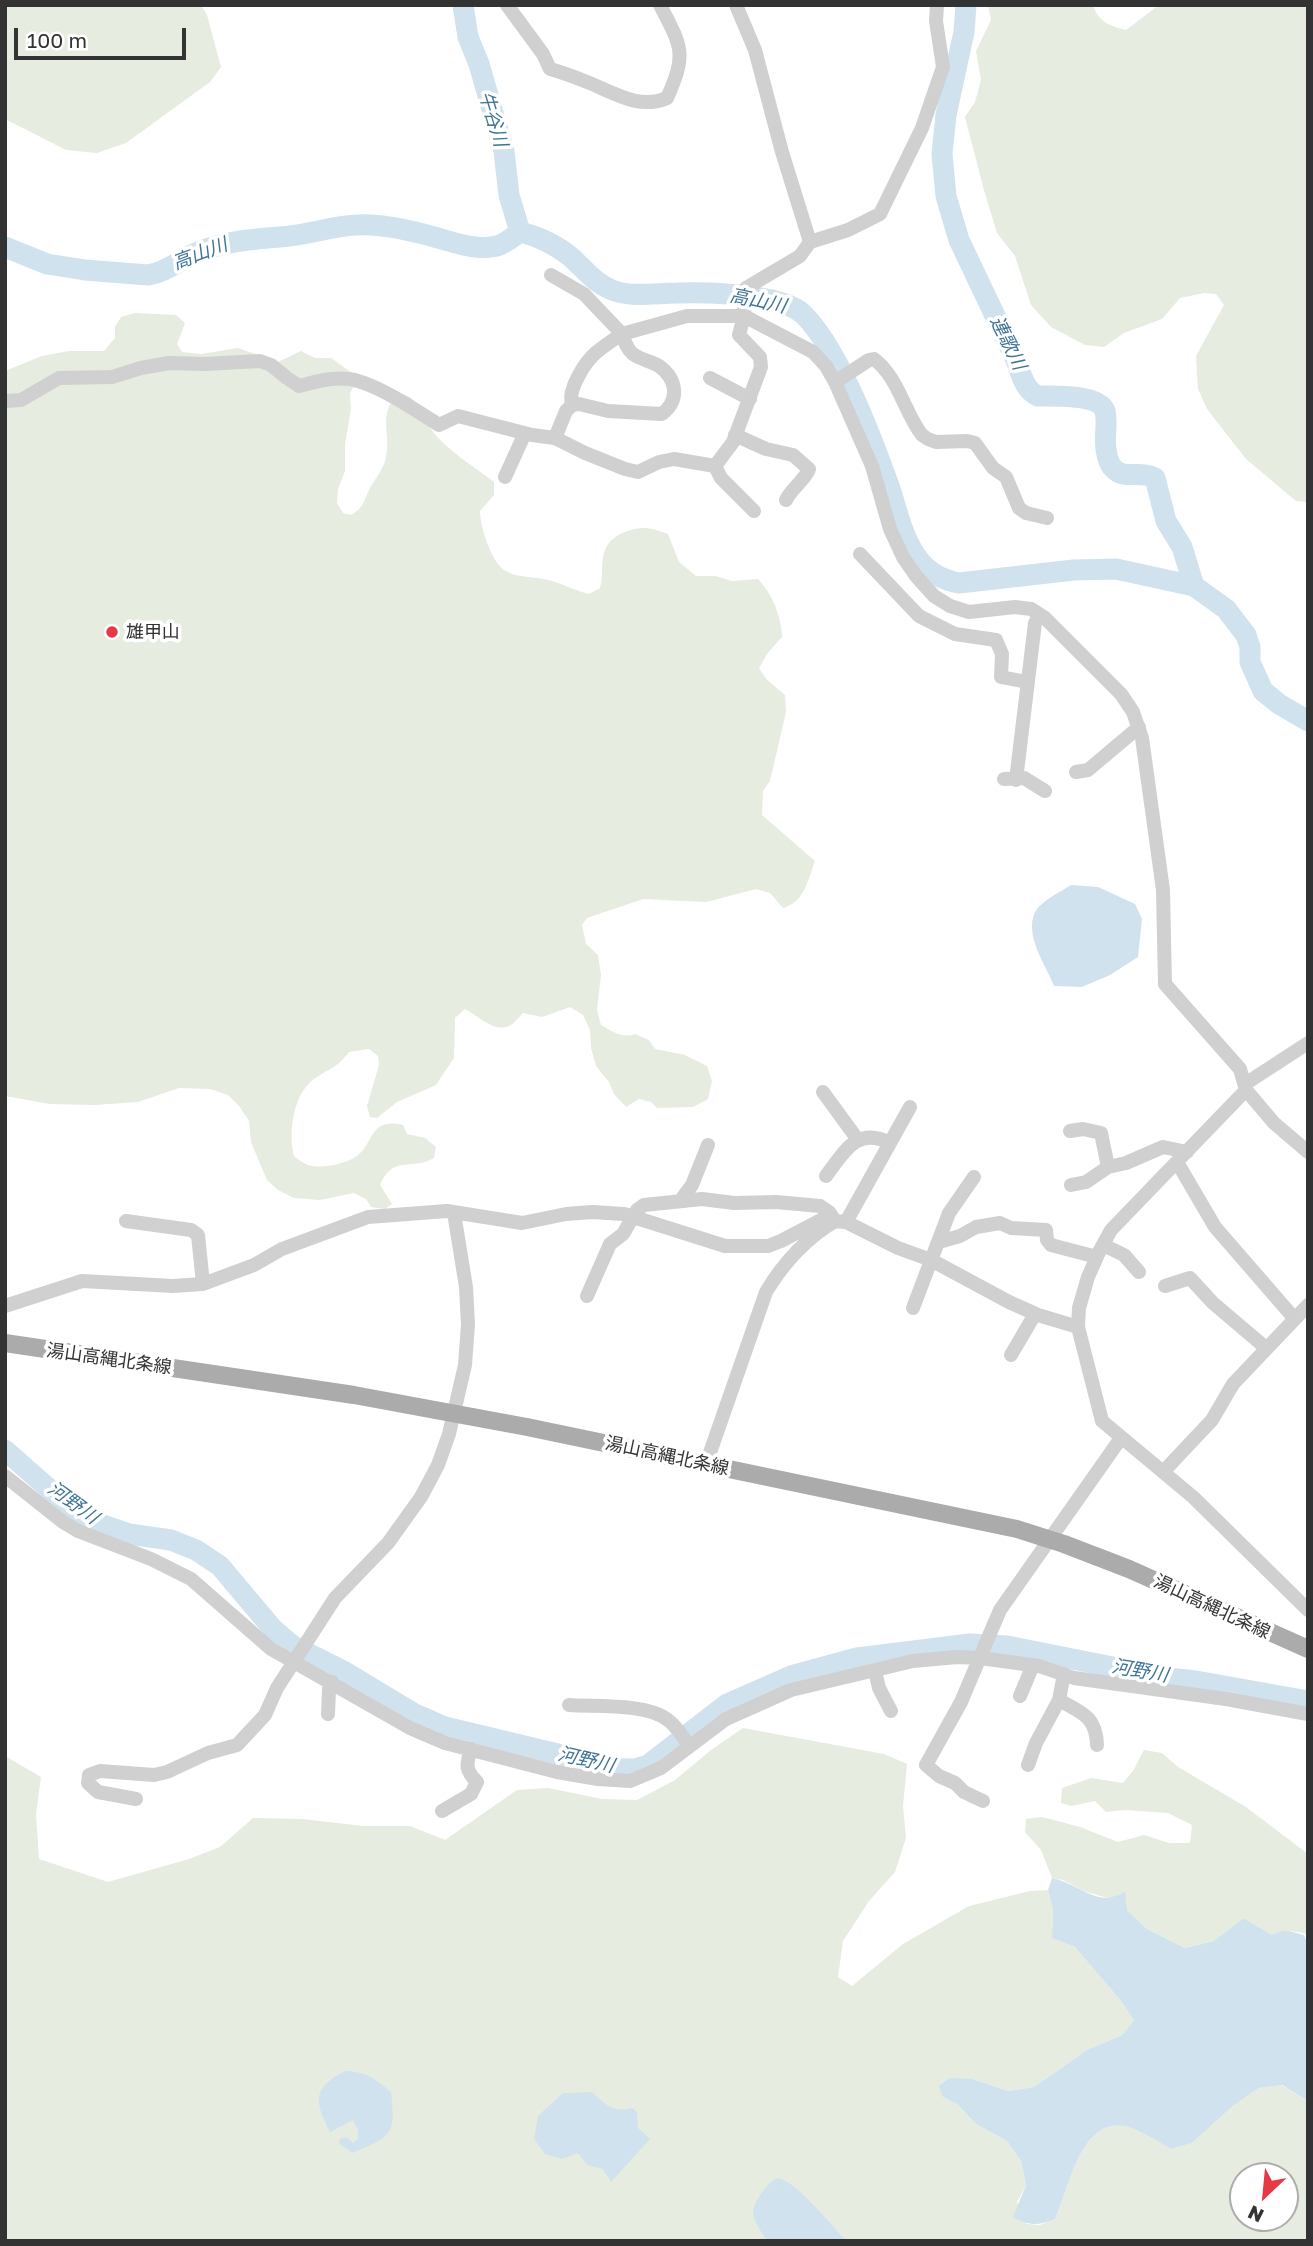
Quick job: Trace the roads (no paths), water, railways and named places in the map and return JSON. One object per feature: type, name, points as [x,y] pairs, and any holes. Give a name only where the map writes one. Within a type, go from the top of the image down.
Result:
[{"type":"main road","name":"湯山高縄北条線","points":[[5,1343],[354,1395],[706,1464],[1017,1529],[1129,1569],[1308,1649]]},
{"type":"street","points":[[507,5],[543,54],[550,69],[582,79],[631,101],[645,103],[667,98],[680,69],[678,40],[660,5]]},
{"type":"street","points":[[736,5],[755,50],[782,152],[810,242]]},
{"type":"street","points":[[715,466],[733,442],[761,367],[760,356],[739,335],[747,288],[800,256],[810,242],[848,230],[880,214],[922,128],[943,68],[936,22],[937,5]]},
{"type":"street","points":[[551,275],[584,294],[622,334],[631,352],[658,366],[671,379],[675,392],[674,401],[663,414],[608,411],[579,404],[572,405],[566,411],[555,438]]},
{"type":"street","points":[[572,405],[570,395],[590,356],[622,334],[687,316],[744,316],[813,352],[841,378],[872,466],[890,529],[903,557],[916,576],[934,596],[950,606],[969,612],[1015,607],[1031,609],[1121,694],[1133,712],[1142,738],[1163,890],[1164,984],[1240,1069],[1245,1087],[1275,1123],[1308,1153]]},
{"type":"street","points":[[841,378],[869,360],[878,362],[894,383],[922,435],[936,442],[975,443],[993,468],[1006,477],[1019,508],[1026,513],[1048,518]]},
{"type":"street","points":[[5,401],[21,400],[60,377],[112,377],[169,363],[205,365],[260,361],[271,365],[299,386],[339,379],[358,381],[401,401],[439,425],[458,416],[555,438],[585,453],[638,472],[659,462],[674,459],[715,466]]},
{"type":"street","points":[[710,378],[750,399]]},
{"type":"street","points":[[505,477],[525,433]]},
{"type":"street","points":[[735,435],[766,450],[793,455],[809,468],[806,476],[793,488],[786,500]]},
{"type":"street","points":[[715,466],[721,478],[754,511]]},
{"type":"street","points":[[860,554],[919,616],[955,634],[996,640],[1002,654],[1001,677],[1027,682]]},
{"type":"street","points":[[1040,615],[1035,623],[1010,779],[1024,778],[1045,791]]},
{"type":"street","points":[[1076,772],[1088,770],[1139,727]]},
{"type":"street","points":[[1308,1044],[1245,1087],[1111,1230],[1100,1251],[1079,1308],[1078,1327],[1102,1421],[1194,1497],[1308,1610]]},
{"type":"street","points":[[823,1092],[858,1140]]},
{"type":"street","points":[[706,1464],[766,1292],[776,1274],[802,1243],[841,1221],[910,1107]]},
{"type":"street","points":[[1070,1131],[1083,1129],[1101,1133],[1108,1167]]},
{"type":"street","points":[[826,1176],[844,1151],[858,1140],[869,1136],[890,1143]]},
{"type":"street","points":[[681,1200],[692,1185],[708,1145]]},
{"type":"street","points":[[1071,1185],[1086,1182],[1108,1167],[1126,1163],[1163,1147],[1182,1157],[1215,1227],[1294,1318]]},
{"type":"street","points":[[913,1308],[949,1213],[974,1177]]},
{"type":"street","points":[[587,1296],[610,1244],[623,1234],[637,1210],[645,1205],[702,1199],[734,1203],[776,1202],[820,1206],[841,1221],[921,1258],[931,1260],[1009,1303],[1078,1327]]},
{"type":"street","points":[[5,1306],[82,1281],[173,1286],[202,1284],[254,1265],[282,1249],[368,1217],[447,1211],[522,1223],[566,1214],[624,1214],[710,1243],[740,1247],[768,1246],[821,1220],[841,1221]]},
{"type":"street","points":[[136,1799],[99,1792],[88,1783],[89,1775],[100,1771],[154,1775],[167,1772],[208,1752],[237,1745],[265,1715],[277,1688],[335,1598],[388,1543],[421,1496],[438,1465],[454,1414],[465,1365],[468,1324],[466,1287],[454,1213]]},
{"type":"street","points":[[126,1221],[191,1230],[198,1235],[202,1284]]},
{"type":"street","points":[[939,1242],[960,1236],[976,1227],[1000,1223],[1011,1228],[1046,1230],[1047,1240],[1051,1245],[1124,1255],[1139,1272]]},
{"type":"street","points":[[1165,1286],[1190,1278],[1213,1303],[1266,1348]]},
{"type":"street","points":[[1164,1471],[1212,1420],[1233,1384],[1308,1305]]},
{"type":"street","points":[[1011,1355],[1035,1314]]},
{"type":"street","points":[[983,1801],[964,1792],[955,1783],[939,1776],[926,1765],[961,1702],[1000,1610],[1121,1438]]},
{"type":"street","points":[[5,1476],[78,1531],[151,1559],[191,1579],[271,1649],[295,1660],[422,1734],[557,1772],[620,1782],[642,1777],[661,1768],[685,1740],[791,1690],[936,1658],[980,1658],[1033,1665],[1074,1678],[1107,1684],[1226,1699],[1308,1713]]},
{"type":"street","points":[[1020,1696],[1033,1665]]},
{"type":"street","points":[[875,1671],[879,1689],[891,1712]]},
{"type":"street","points":[[1028,1765],[1036,1743],[1059,1700],[1064,1674]]},
{"type":"street","points":[[328,1714],[329,1689],[332,1682]]},
{"type":"street","points":[[1059,1700],[1093,1722],[1097,1745]]},
{"type":"street","points":[[569,1706],[647,1711],[668,1720],[685,1740]]},
{"type":"street","points":[[416,1748],[422,1734]]},
{"type":"street","points":[[442,1811],[471,1794],[477,1782],[467,1773],[466,1766],[471,1749]]},
{"type":"water","points":[[1071,885],[1098,887],[1135,904],[1142,919],[1138,957],[1110,975],[1082,987],[1054,986],[1037,950],[1032,931],[1032,921],[1038,908]]},
{"type":"water","points":[[1052,1878],[1101,1898],[1125,1892],[1127,1910],[1147,1929],[1185,1948],[1214,1941],[1243,1918],[1272,1935],[1285,1930],[1304,1935],[1308,1945],[1308,2101],[1282,2085],[1259,2088],[1234,2105],[1192,2143],[1171,2149],[1131,2128],[1114,2126],[1100,2131],[1089,2141],[1080,2156],[1055,2219],[1034,2224],[1013,2217],[1026,2185],[1021,2161],[1007,2141],[976,2124],[957,2104],[943,2097],[939,2086],[950,2078],[973,2079],[1008,2091],[1034,2087],[1087,2050],[1122,2035],[1134,2020],[1075,1947],[1052,1938],[1053,1909],[1048,1890]]},
{"type":"water","points":[[345,2071],[365,2074],[391,2092],[392,2118],[388,2133],[375,2143],[352,2153],[339,2143],[340,2139],[346,2137],[353,2143],[358,2139],[358,2130],[353,2120],[330,2132],[319,2104],[321,2090]]},
{"type":"water","points":[[592,2092],[610,2107],[633,2108],[637,2113],[638,2128],[650,2139],[611,2182],[603,2169],[587,2165],[578,2153],[562,2159],[545,2154],[534,2139],[538,2116],[563,2093]]},
{"type":"water","points":[[778,2178],[804,2195],[846,2241],[767,2241],[753,2213],[756,2201],[766,2187]]},
{"type":"waterway","name":"牛谷川","points":[[463,5],[468,37],[479,64],[504,151],[509,195],[520,232]]},
{"type":"waterway","name":"連歌川","points":[[966,5],[964,32],[946,115],[942,154],[946,196],[959,240],[1029,390],[1038,396],[1075,397],[1101,405],[1106,415],[1106,449],[1112,467],[1123,474],[1155,478],[1166,521],[1182,547],[1194,586]]},
{"type":"waterway","name":"高山川","points":[[5,247],[47,264],[148,275],[221,245],[348,226],[395,228],[478,247],[500,245],[520,232],[560,249],[598,282],[618,292],[640,295],[725,293],[785,304],[805,316],[818,332],[842,373],[874,444],[904,534],[913,552],[927,569],[942,578],[959,583],[1074,570],[1116,569],[1194,586],[1226,609],[1246,635],[1250,647],[1250,662],[1263,691],[1308,721]]},
{"type":"waterway","name":"河野川","points":[[5,1450],[73,1510],[94,1522],[129,1534],[171,1540],[196,1550],[220,1566],[273,1629],[293,1646],[345,1672],[413,1713],[445,1727],[620,1769],[635,1769],[648,1765],[727,1704],[791,1676],[857,1658],[970,1644],[1007,1646],[1168,1678],[1308,1701]]},
{"type":"place","name":"雄甲山","points":[[112,632]]}]
